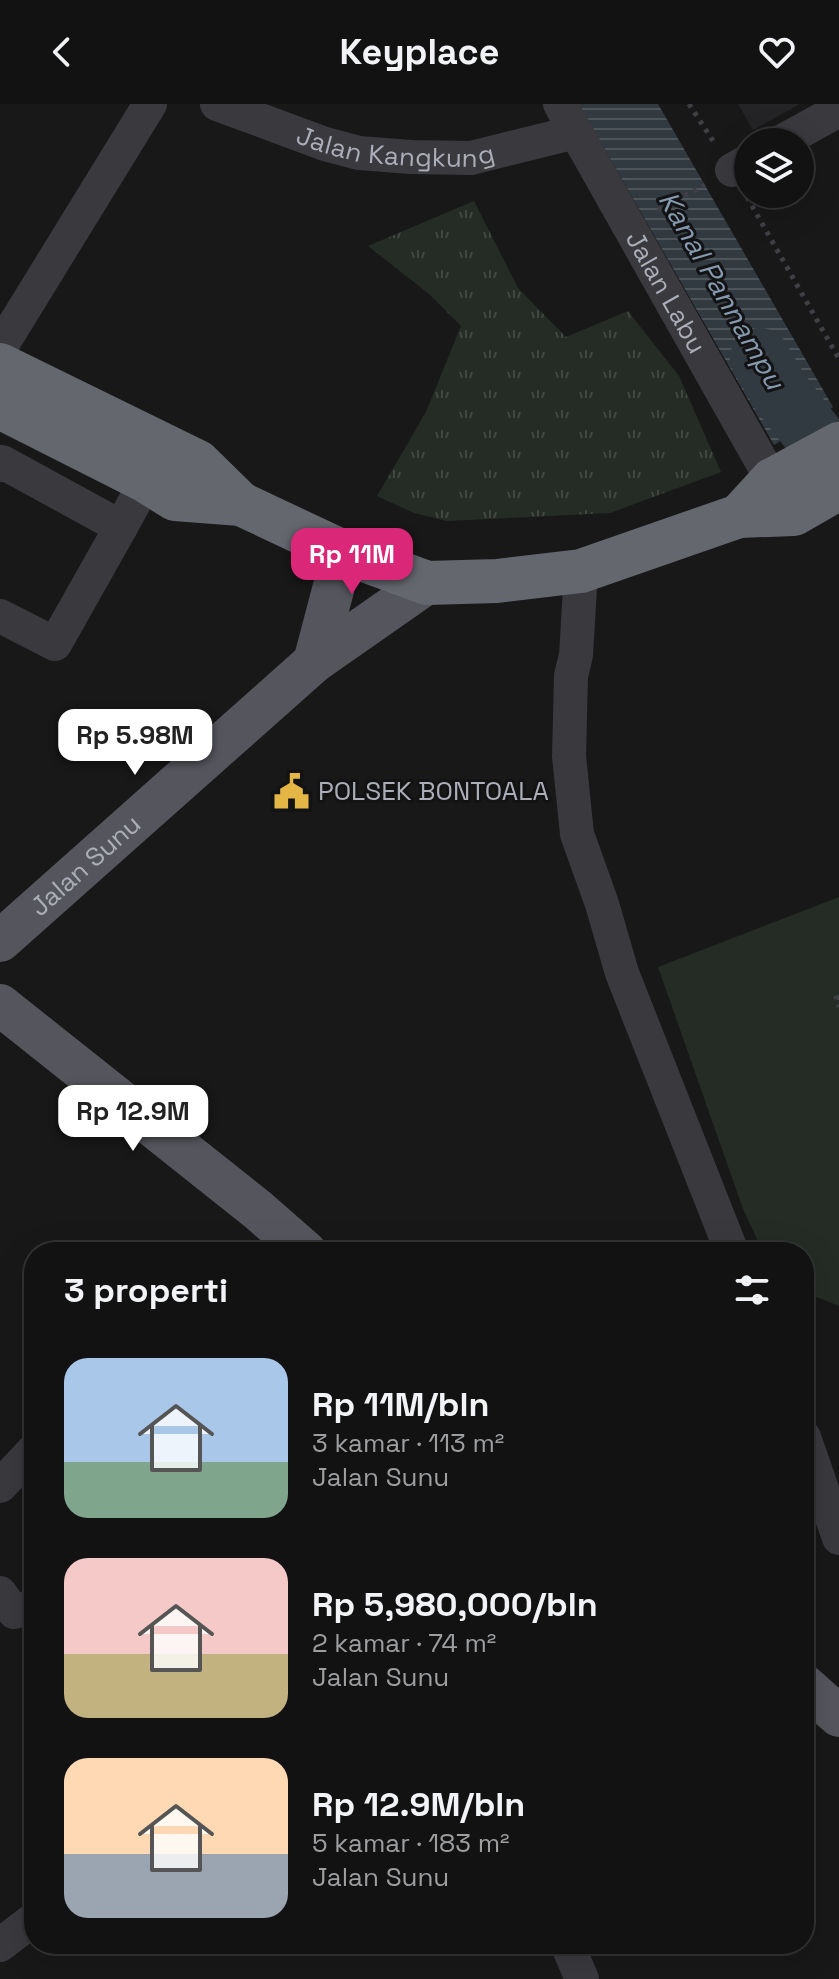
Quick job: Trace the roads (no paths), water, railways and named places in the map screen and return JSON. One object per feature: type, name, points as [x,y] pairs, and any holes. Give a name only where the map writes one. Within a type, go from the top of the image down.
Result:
[{"type":"highway","points":[[0,365],[198,462],[241,504],[343,552],[427,583],[497,581],[581,571],[739,516],[810,478]]},
{"type":"highway","points":[[0,407],[146,481],[175,499],[241,504]]},
{"type":"main road","points":[[314,662],[343,552]]},
{"type":"main road","name":"Jalan Sunu","points":[[0,941],[314,662],[427,583]]},
{"type":"main road","points":[[0,1005],[295,1242]]},
{"type":"main road","points":[[814,1694],[839,1716]]},
{"type":"street","points":[[0,348],[150,104]]},
{"type":"street","name":"Jalan Kangkung","points":[[217,104],[325,144],[359,153],[398,156],[471,158],[568,118]]},
{"type":"street","points":[[806,128],[839,110]]},
{"type":"street","name":"Jalan Labu","points":[[568,118],[810,478]]},
{"type":"street","points":[[0,465],[2,462],[121,527]]},
{"type":"street","points":[[0,616],[55,644],[146,481]]},
{"type":"street","points":[[581,571],[576,655],[571,676],[569,756],[577,834],[622,973],[728,1242]]},
{"type":"street","points":[[0,1486],[24,1461]]},
{"type":"street","points":[[814,1466],[839,1538]]},
{"type":"street","points":[[0,1945],[24,1927]]},
{"type":"street","points":[[571,1954],[582,1979]]},
{"type":"water","points":[[579,104],[658,104],[833,407],[774,445]]},
{"type":"waterway","name":"Kanal Pannampu","points":[[760,358],[780,392],[839,468]]},
{"type":"place","name":"POLSEK BONTOALA","points":[[292,791]]}]
